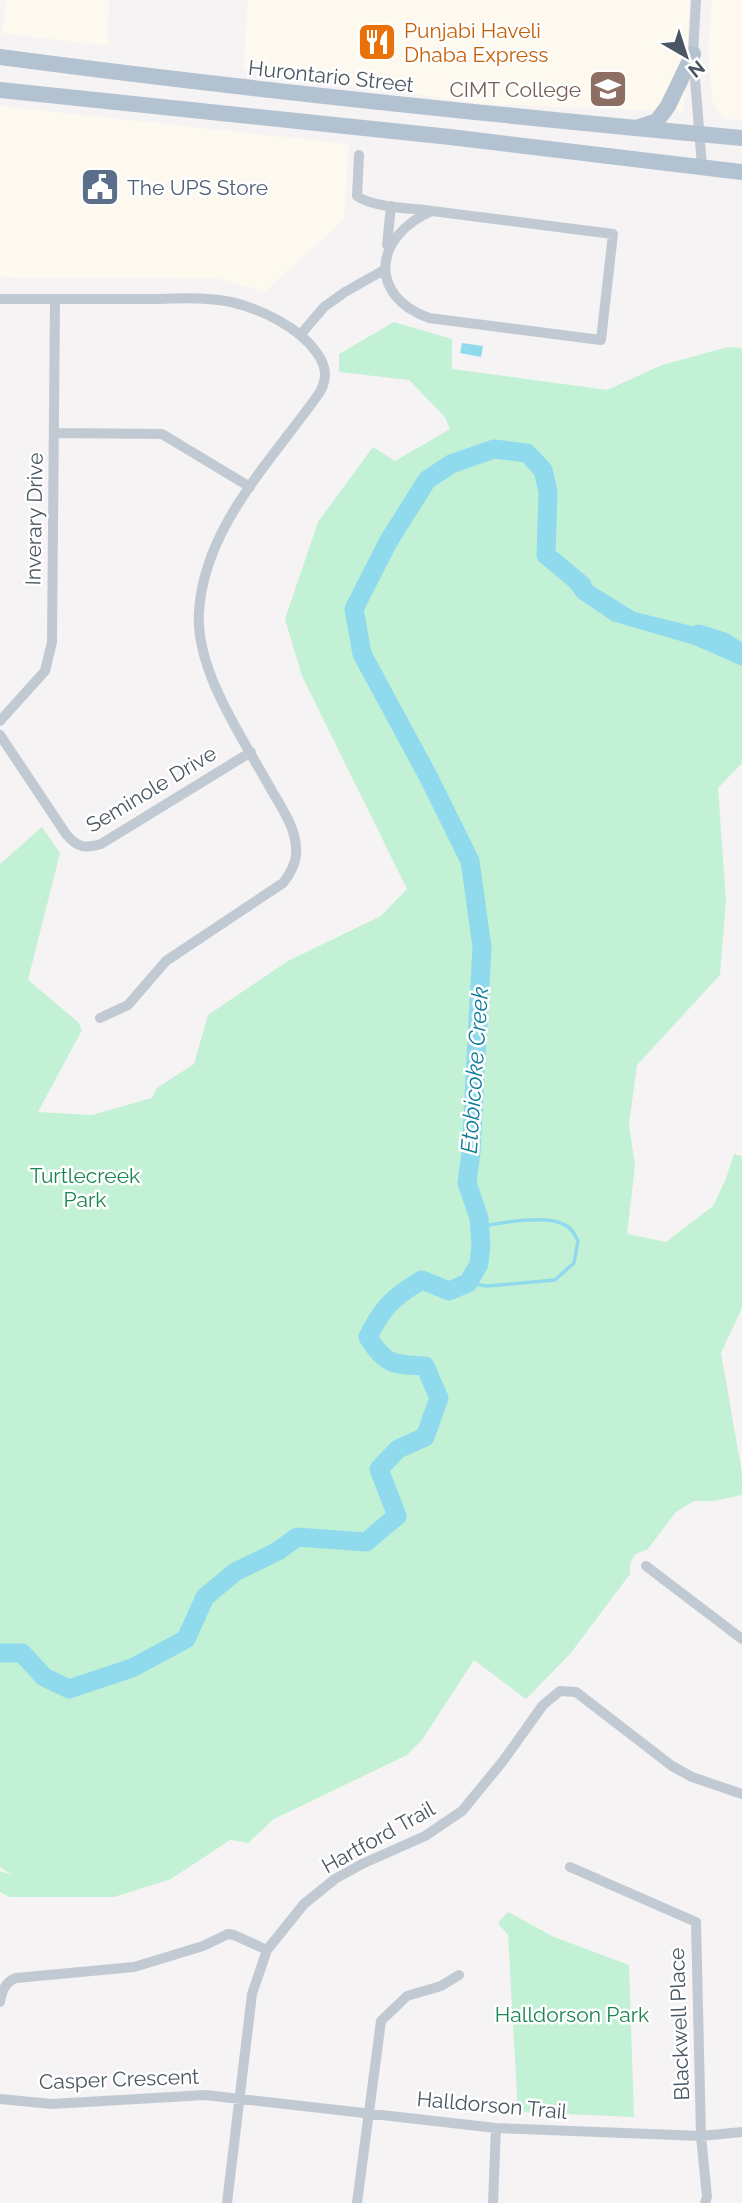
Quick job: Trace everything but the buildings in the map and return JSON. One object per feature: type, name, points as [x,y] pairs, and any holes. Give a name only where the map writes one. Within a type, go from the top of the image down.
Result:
[{"type":"main road","points":[[637,127],[657,121],[668,106],[693,54]]},
{"type":"main road","name":"Hurontario Street","points":[[0,57],[342,99],[742,138]]},
{"type":"main road","points":[[0,90],[742,172]]},
{"type":"street","points":[[696,0],[693,54],[702,166]]},
{"type":"street","points":[[359,155],[357,196],[363,200],[391,206],[613,234],[601,340],[429,318],[412,312],[395,294],[384,271],[391,206]]},
{"type":"street","points":[[386,256],[390,244],[399,232],[432,211]]},
{"type":"street","points":[[301,334],[324,307],[384,271]]},
{"type":"street","points":[[0,299],[187,299],[228,302],[264,314],[301,334],[322,360],[325,368],[325,383],[250,487],[217,543],[203,585],[199,613],[201,640],[208,670],[290,824],[296,855],[292,872],[283,883],[166,961],[128,1005],[100,1018]]},
{"type":"street","name":"Inverary Drive","points":[[0,721],[44,671],[52,642],[55,299]]},
{"type":"street","points":[[55,433],[162,434],[250,487]]},
{"type":"street","name":"Seminole Drive","points":[[0,735],[66,834],[80,847],[89,848],[101,844],[251,752]]},
{"type":"street","points":[[646,1566],[742,1639]]},
{"type":"street","name":"Hartford Trail","points":[[227,2203],[252,1994],[267,1950],[304,1904],[335,1880],[362,1864],[425,1836],[461,1811],[503,1761],[543,1705],[560,1691],[576,1692],[682,1771],[720,1788],[742,1794]]},
{"type":"street","name":"Blackwell Place","points":[[570,1867],[696,1922],[701,2136]]},
{"type":"street","points":[[0,2002],[2,1992],[11,1980],[25,1976],[134,1967],[203,1946],[228,1934],[267,1950]]},
{"type":"street","points":[[357,2203],[379,2028],[384,2016],[407,1996],[440,1986],[459,1975]]},
{"type":"street","name":"Casper Crescent","points":[[0,2099],[52,2104],[178,2095],[240,2098]]},
{"type":"street","name":"Halldorson Trail","points":[[240,2098],[496,2128],[701,2136],[742,2132]]},
{"type":"street","points":[[493,2203],[496,2128]]},
{"type":"street","points":[[701,2136],[707,2197],[705,2203]]},
{"type":"shaded area","points":[[6,0],[109,0],[108,46],[2,33]]},
{"type":"shaded area","points":[[248,0],[690,0],[684,112],[481,104],[243,69]]},
{"type":"shaded area","points":[[712,0],[742,0],[742,120],[726,119],[718,113],[712,102],[708,44]]},
{"type":"shaded area","points":[[0,106],[349,144],[344,220],[264,292],[222,279],[0,277]]},
{"type":"green space","name":"Turtlecreek Park","points":[[394,322],[452,339],[452,369],[607,390],[662,365],[728,347],[742,348],[742,763],[718,788],[726,901],[720,975],[637,1065],[629,1124],[635,1166],[627,1234],[666,1242],[713,1206],[734,1154],[742,1156],[742,1308],[721,1353],[742,1473],[742,1495],[713,1501],[694,1501],[676,1512],[647,1550],[633,1558],[630,1574],[570,1654],[526,1699],[474,1660],[422,1740],[407,1755],[274,1819],[248,1843],[230,1840],[171,1879],[114,1897],[9,1897],[0,1892],[0,1871],[12,1875],[0,1867],[0,864],[42,827],[60,853],[28,980],[78,1022],[82,1030],[38,1112],[92,1115],[152,1098],[157,1088],[194,1064],[208,1015],[288,961],[381,916],[407,889],[302,676],[285,619],[318,522],[373,447],[395,461],[450,429],[445,417],[409,380],[339,372],[339,354]]},
{"type":"green space","name":"Halldorson Park","points":[[508,1912],[554,1937],[629,1965],[634,2117],[518,2112],[508,1935],[498,1923]]},
{"type":"water","points":[[462,343],[483,346],[481,357],[460,353]]},
{"type":"water","points":[[563,567],[635,612],[708,630],[742,651],[742,666],[694,645],[612,621],[578,598],[557,571]]},
{"type":"waterway","name":"Etobicoke Creek","points":[[0,1653],[22,1653],[44,1677],[69,1689],[132,1668],[186,1639],[205,1597],[235,1572],[278,1551],[297,1537],[366,1542],[397,1516],[379,1469],[398,1449],[425,1437],[439,1398],[425,1366],[391,1362],[368,1337],[384,1310],[412,1286],[422,1280],[449,1291],[468,1283],[479,1264],[479,1218],[467,1183],[482,947],[470,861],[362,654],[354,609],[388,542],[427,480],[451,464],[494,449],[527,453],[543,470],[548,491],[546,555],[582,585]]},
{"type":"waterway","name":"Etobicoke Creek","points":[[699,634],[724,642],[742,654]]},
{"type":"waterway","points":[[468,1283],[487,1286],[555,1280],[574,1263],[578,1241],[574,1233],[563,1224],[534,1220],[479,1227]]},
{"type":"place","name":"Punjabi Haveli Dhaba Express","points":[[377,42]]},
{"type":"place","name":"CIMT College","points":[[608,89]]},
{"type":"place","name":"The UPS Store","points":[[100,187]]}]
